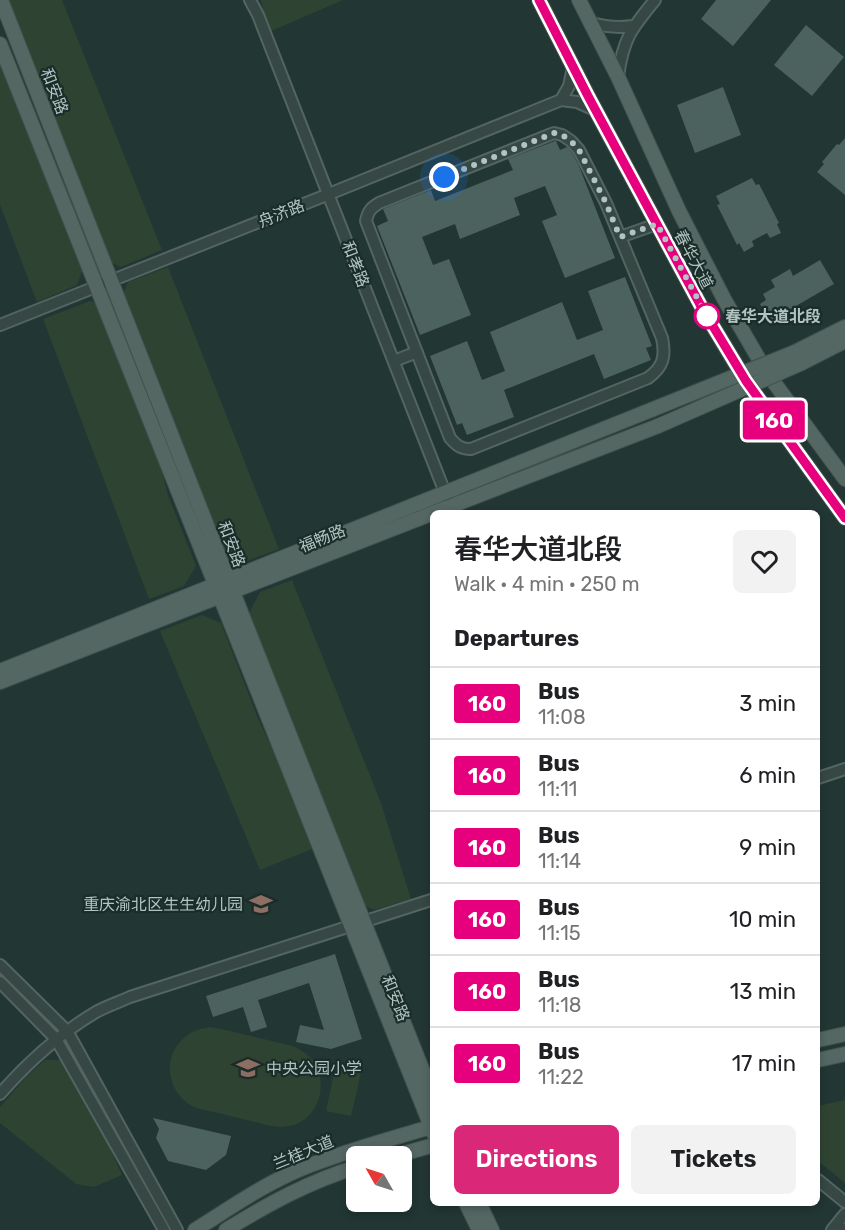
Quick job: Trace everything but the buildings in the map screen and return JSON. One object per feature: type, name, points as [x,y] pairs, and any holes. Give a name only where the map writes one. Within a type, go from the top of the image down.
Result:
[{"type":"main road","name":"和安路","points":[[1,0],[111,280],[224,588],[356,924],[430,1121]]},
{"type":"main road","name":"春华大道","points":[[539,0],[595,110],[702,308],[746,381],[845,518]]},
{"type":"main road","name":"春华大道","points":[[579,0],[618,77],[679,212],[724,299],[767,373],[845,479]]},
{"type":"main road","name":"和安路","points":[[0,44],[97,286],[224,588]]},
{"type":"main road","points":[[799,358],[845,327]]},
{"type":"main road","points":[[799,358],[845,341]]},
{"type":"main road","name":"福畅路","points":[[449,504],[651,410],[799,358]]},
{"type":"main road","name":"福畅路","points":[[433,510],[658,426],[799,358]]},
{"type":"main road","name":"福畅路","points":[[0,671],[430,511]]},
{"type":"main road","name":"福畅路","points":[[0,682],[224,588]]},
{"type":"main road","name":"和安路","points":[[356,924],[430,1090]]},
{"type":"main road","points":[[820,1040],[845,1034]]},
{"type":"main road","points":[[820,1060],[845,1054]]},
{"type":"main road","name":"兰桂大道","points":[[195,1230],[262,1188],[301,1169],[344,1153],[430,1130]]},
{"type":"main road","points":[[412,1151],[430,1146]]},
{"type":"main road","name":"兰桂大道","points":[[226,1230],[269,1204],[309,1184],[346,1171]]},
{"type":"main road","points":[[467,1206],[479,1230]]},
{"type":"main road","points":[[480,1206],[492,1230]]},
{"type":"street","points":[[250,0],[258,15]]},
{"type":"street","points":[[255,0],[258,15]]},
{"type":"street","points":[[618,77],[625,42],[633,26],[654,0]]},
{"type":"street","name":"和孝路","points":[[258,15],[449,504]]},
{"type":"street","points":[[591,23],[620,28],[633,26]]},
{"type":"street","points":[[573,67],[569,86],[561,100],[577,102],[595,110]]},
{"type":"street","name":"舟济路","points":[[0,325],[561,100]]},
{"type":"street","points":[[554,133],[571,141],[579,150],[606,203],[662,338],[663,358],[656,373],[471,449],[464,449],[450,438],[417,352],[366,220],[371,207],[554,133]]},
{"type":"street","points":[[620,237],[657,224]]},
{"type":"street","points":[[393,361],[417,352]]},
{"type":"street","points":[[820,777],[845,769]]},
{"type":"street","points":[[0,1094],[21,1070],[56,1039],[98,1011],[130,997],[430,900]]},
{"type":"street","points":[[0,965],[67,1031],[177,1230]]},
{"type":"street","points":[[0,982],[56,1039],[164,1230]]},
{"type":"street","points":[[820,1182],[845,1202]]},
{"type":"street","points":[[832,1230],[845,1214]]},
{"type":"green space","points":[[8,0],[62,0],[162,250],[121,267],[108,261],[7,3]]},
{"type":"green space","points":[[261,0],[343,0],[271,31]]},
{"type":"green space","points":[[0,60],[83,269],[77,285],[37,302],[0,205]]},
{"type":"green space","points":[[168,267],[279,549],[244,562],[223,553],[123,295],[128,282]]},
{"type":"green space","points":[[90,301],[99,304],[158,457],[168,495],[196,566],[184,586],[149,599],[43,319]]},
{"type":"green space","points":[[292,580],[381,803],[411,899],[374,910],[361,904],[249,613],[260,592]]},
{"type":"green space","points":[[202,615],[221,623],[312,849],[260,870],[160,631]]},
{"type":"green space","points":[[210,1027],[288,1045],[309,1056],[316,1066],[321,1085],[320,1095],[311,1113],[294,1125],[274,1126],[198,1108],[183,1100],[172,1083],[170,1063],[173,1053],[188,1035]]},
{"type":"green space","points":[[45,1060],[61,1060],[104,1135],[122,1175],[94,1187],[76,1184],[0,1123],[0,1107],[27,1076]]},
{"type":"green space","points":[[335,1067],[361,1073],[351,1116],[326,1111]]},
{"type":"green space","points":[[845,1100],[845,1183],[820,1163],[820,1106]]},
{"type":"bus line","name":"160","points":[[539,0],[702,308],[746,381],[845,518]]},
{"type":"place","name":"春华大道北段","points":[[707,316]]},
{"type":"place","name":"重庆渝北区生生幼儿园","points":[[261,904]]},
{"type":"place","name":"中央公园小学","points":[[248,1068]]},
{"type":"route","points":[[444,177],[554,133],[562,135],[579,150],[606,203],[620,237],[657,224],[707,316]]}]
